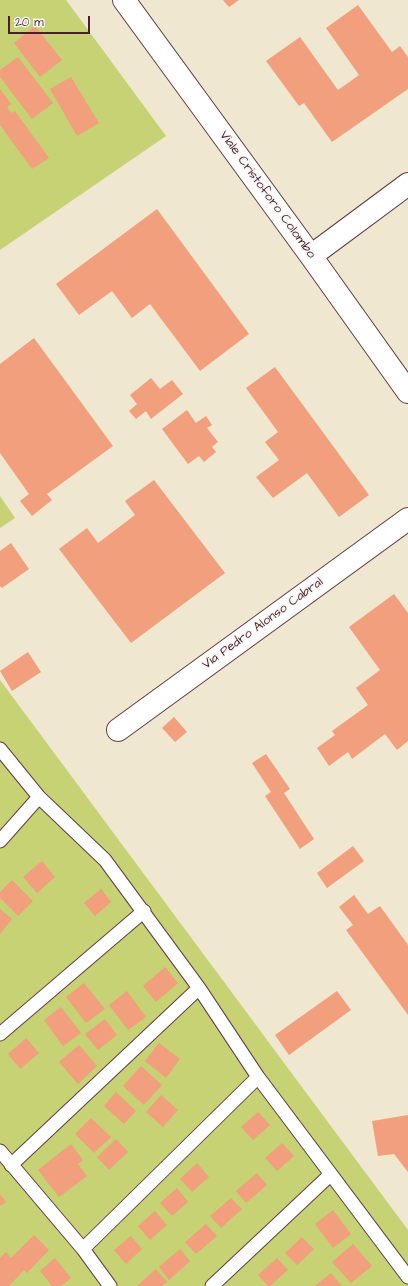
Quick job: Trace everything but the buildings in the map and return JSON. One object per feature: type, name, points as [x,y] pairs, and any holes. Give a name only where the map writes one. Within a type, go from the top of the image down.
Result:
[{"type":"street","name":"Viale Cristoforo Colombo","points":[[124,0],[311,256],[408,392]]},
{"type":"street","points":[[311,256],[408,184]]},
{"type":"street","name":"Via Pedro Alonso Cabral","points":[[118,730],[408,519]]},
{"type":"lane","points":[[0,749],[39,797],[105,860],[144,911],[199,988],[258,1077],[408,1277]]},
{"type":"lane","points":[[0,841],[39,797]]},
{"type":"lane","points":[[0,1034],[144,911]]},
{"type":"lane","points":[[11,1165],[199,988]]},
{"type":"lane","points":[[83,1249],[258,1077]]},
{"type":"lane","points":[[0,1151],[83,1249],[110,1286]]},
{"type":"lane","points":[[212,1286],[330,1175]]},
{"type":"lane","points":[[402,1286],[408,1281]]},
{"type":"green space","points":[[0,0],[66,0],[166,136],[0,250]]},
{"type":"green space","points":[[0,496],[15,518],[0,528]]},
{"type":"green space","points":[[0,680],[408,1230],[408,1286],[0,1286]]}]
